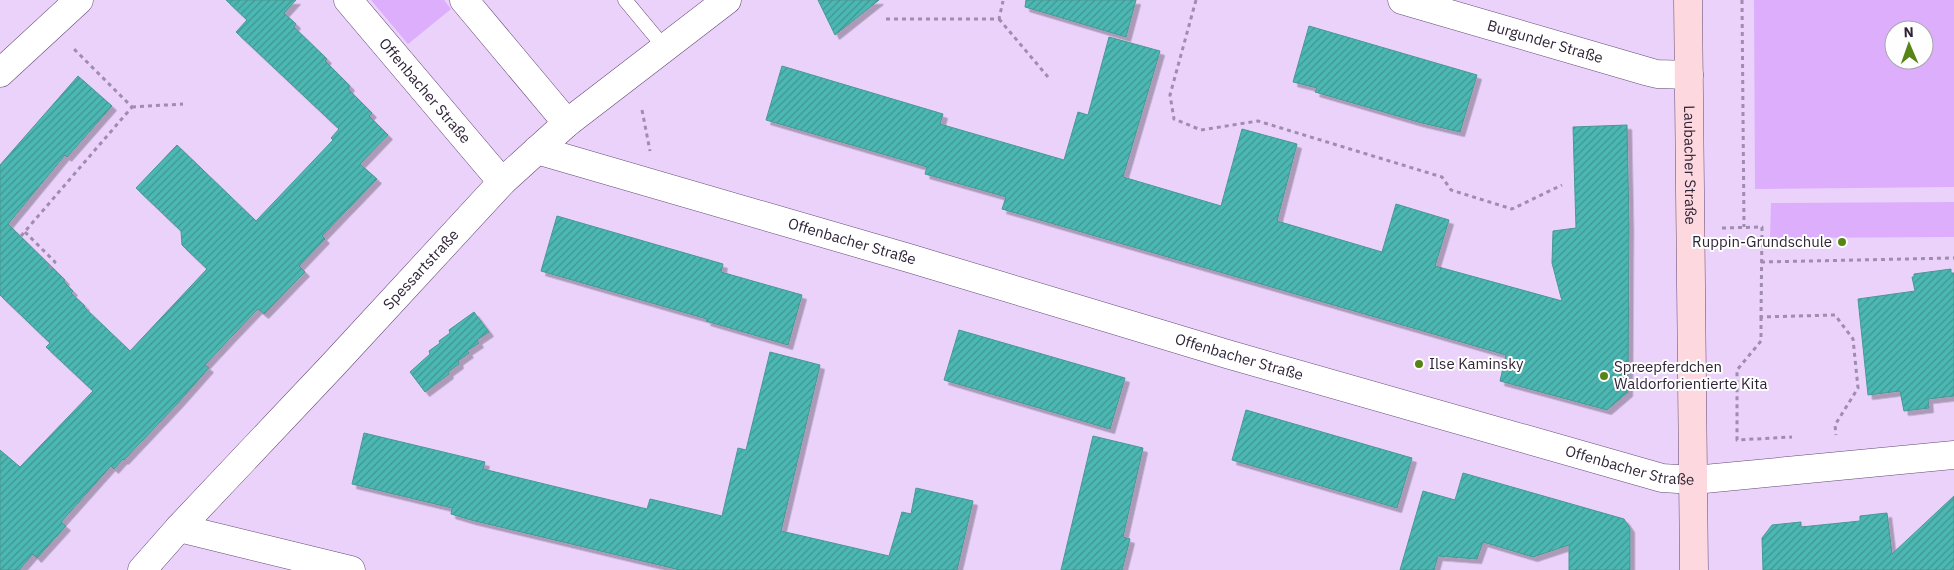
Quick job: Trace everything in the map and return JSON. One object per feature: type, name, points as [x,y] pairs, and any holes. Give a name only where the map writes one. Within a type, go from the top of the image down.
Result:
[{"type":"street","points":[[0,73],[79,0]]},
{"type":"street","name":"Offenbacher Straße","points":[[348,0],[502,182]]},
{"type":"street","points":[[464,0],[567,123]]},
{"type":"street","name":"Spessartstraße","points":[[142,570],[502,182],[567,123],[727,0]]},
{"type":"street","name":"Burgunder Straße","points":[[1402,0],[1649,72],[1689,75]]},
{"type":"street","name":"Laubacher Straße","points":[[1688,0],[1694,570]]},
{"type":"street","name":"Offenbacher Straße","points":[[537,150],[902,256],[1227,354],[1662,478],[1694,480],[1954,455]]},
{"type":"street","points":[[179,528],[351,570]]},
{"type":"lane","points":[[625,0],[664,48]]},
{"type":"path","points":[[1196,0],[1170,95],[1174,119],[1201,130],[1258,121],[1442,177],[1452,190],[1512,209],[1562,185]]},
{"type":"path","points":[[1742,0],[1744,227]]},
{"type":"path","points":[[999,19],[1003,2]]},
{"type":"path","points":[[886,19],[999,19]]},
{"type":"path","points":[[999,19],[1048,78]]},
{"type":"path","points":[[70,45],[132,107]]},
{"type":"path","points":[[21,236],[132,107],[183,104]]},
{"type":"path","points":[[642,110],[651,154]]},
{"type":"path","points":[[1722,228],[1762,227],[1761,341],[1737,370],[1737,440],[1797,437]]},
{"type":"path","points":[[25,232],[55,262],[49,268]]},
{"type":"path","points":[[1762,262],[1954,258]]},
{"type":"path","points":[[1761,317],[1834,315],[1854,338],[1858,388],[1835,425],[1837,435],[1827,435]]},
{"type":"shaded area","points":[[371,0],[444,0],[451,9],[408,44]]},
{"type":"shaded area","points":[[1754,0],[1954,0],[1954,187],[1755,189]]},
{"type":"shaded area","points":[[1954,202],[1954,237],[1770,238],[1771,203]]},
{"type":"building","points":[[226,0],[296,0],[284,13],[296,24],[294,27],[327,59],[325,61],[350,86],[348,89],[372,113],[369,116],[388,135],[360,164],[377,179],[322,236],[325,239],[299,266],[305,272],[264,314],[258,309],[232,336],[205,365],[209,368],[177,404],[124,460],[114,469],[111,466],[61,522],[66,526],[37,558],[33,554],[19,570],[0,570],[0,450],[20,467],[93,391],[46,347],[50,343],[0,295],[0,165],[78,76],[112,106],[67,157],[65,155],[8,224],[65,280],[64,282],[73,291],[71,293],[84,307],[130,351],[207,269],[182,245],[181,231],[136,188],[177,145],[256,221],[333,140],[331,138],[339,129],[236,32],[247,20]]},
{"type":"building","points":[[818,0],[879,0],[835,35]]},
{"type":"building","points":[[1026,0],[1136,0],[1126,37],[1025,7]]},
{"type":"building","points":[[1309,26],[1477,75],[1460,132],[1418,122],[1315,92],[1317,88],[1293,82]]},
{"type":"building","points":[[1109,37],[1160,51],[1123,177],[1221,206],[1242,129],[1297,144],[1277,221],[1382,252],[1396,204],[1449,220],[1435,266],[1562,301],[1552,263],[1553,231],[1576,228],[1573,127],[1627,125],[1629,226],[1628,392],[1607,410],[1500,381],[1506,355],[1002,209],[1006,197],[925,174],[927,167],[766,120],[782,66],[943,114],[940,124],[1064,160],[1078,112],[1088,115]]},
{"type":"building","points":[[557,216],[723,264],[721,272],[802,295],[788,345],[706,321],[707,319],[541,271]]},
{"type":"building","points":[[1951,269],[1951,273],[1954,273],[1954,396],[1928,399],[1929,408],[1904,411],[1900,391],[1868,395],[1858,299],[1915,291],[1912,277],[1914,277],[1914,274]]},
{"type":"building","points":[[474,312],[489,332],[477,340],[479,343],[467,351],[469,353],[458,361],[459,364],[448,372],[449,374],[425,392],[410,372],[430,354],[429,351],[440,343],[439,341],[450,333],[449,330]]},
{"type":"building","points":[[959,330],[1125,378],[1110,429],[944,380]]},
{"type":"building","points":[[770,352],[820,365],[781,531],[889,556],[902,512],[911,514],[916,488],[973,501],[957,570],[680,570],[471,520],[451,514],[452,508],[352,484],[364,433],[485,462],[483,469],[647,509],[650,499],[722,516],[738,448],[746,450]]},
{"type":"building","points":[[1246,410],[1412,458],[1397,508],[1232,460]]},
{"type":"building","points":[[1093,436],[1143,448],[1123,537],[1130,539],[1122,570],[1061,570]]},
{"type":"building","points":[[1463,473],[1624,519],[1630,528],[1630,570],[1569,570],[1569,545],[1533,557],[1483,542],[1477,559],[1438,556],[1434,570],[1400,570],[1423,491],[1455,500]]},
{"type":"building","points":[[1954,496],[1954,570],[1763,570],[1762,538],[1772,525],[1801,522],[1801,527],[1860,521],[1860,516],[1887,513],[1892,554]]},
{"type":"place","name":"Ruppin-Grundschule","points":[[1842,242]]},
{"type":"place","name":"Ilse Kaminsky","points":[[1419,364]]},
{"type":"place","name":"Spreepferdchen Waldorforientierte Kita","points":[[1604,376]]}]
